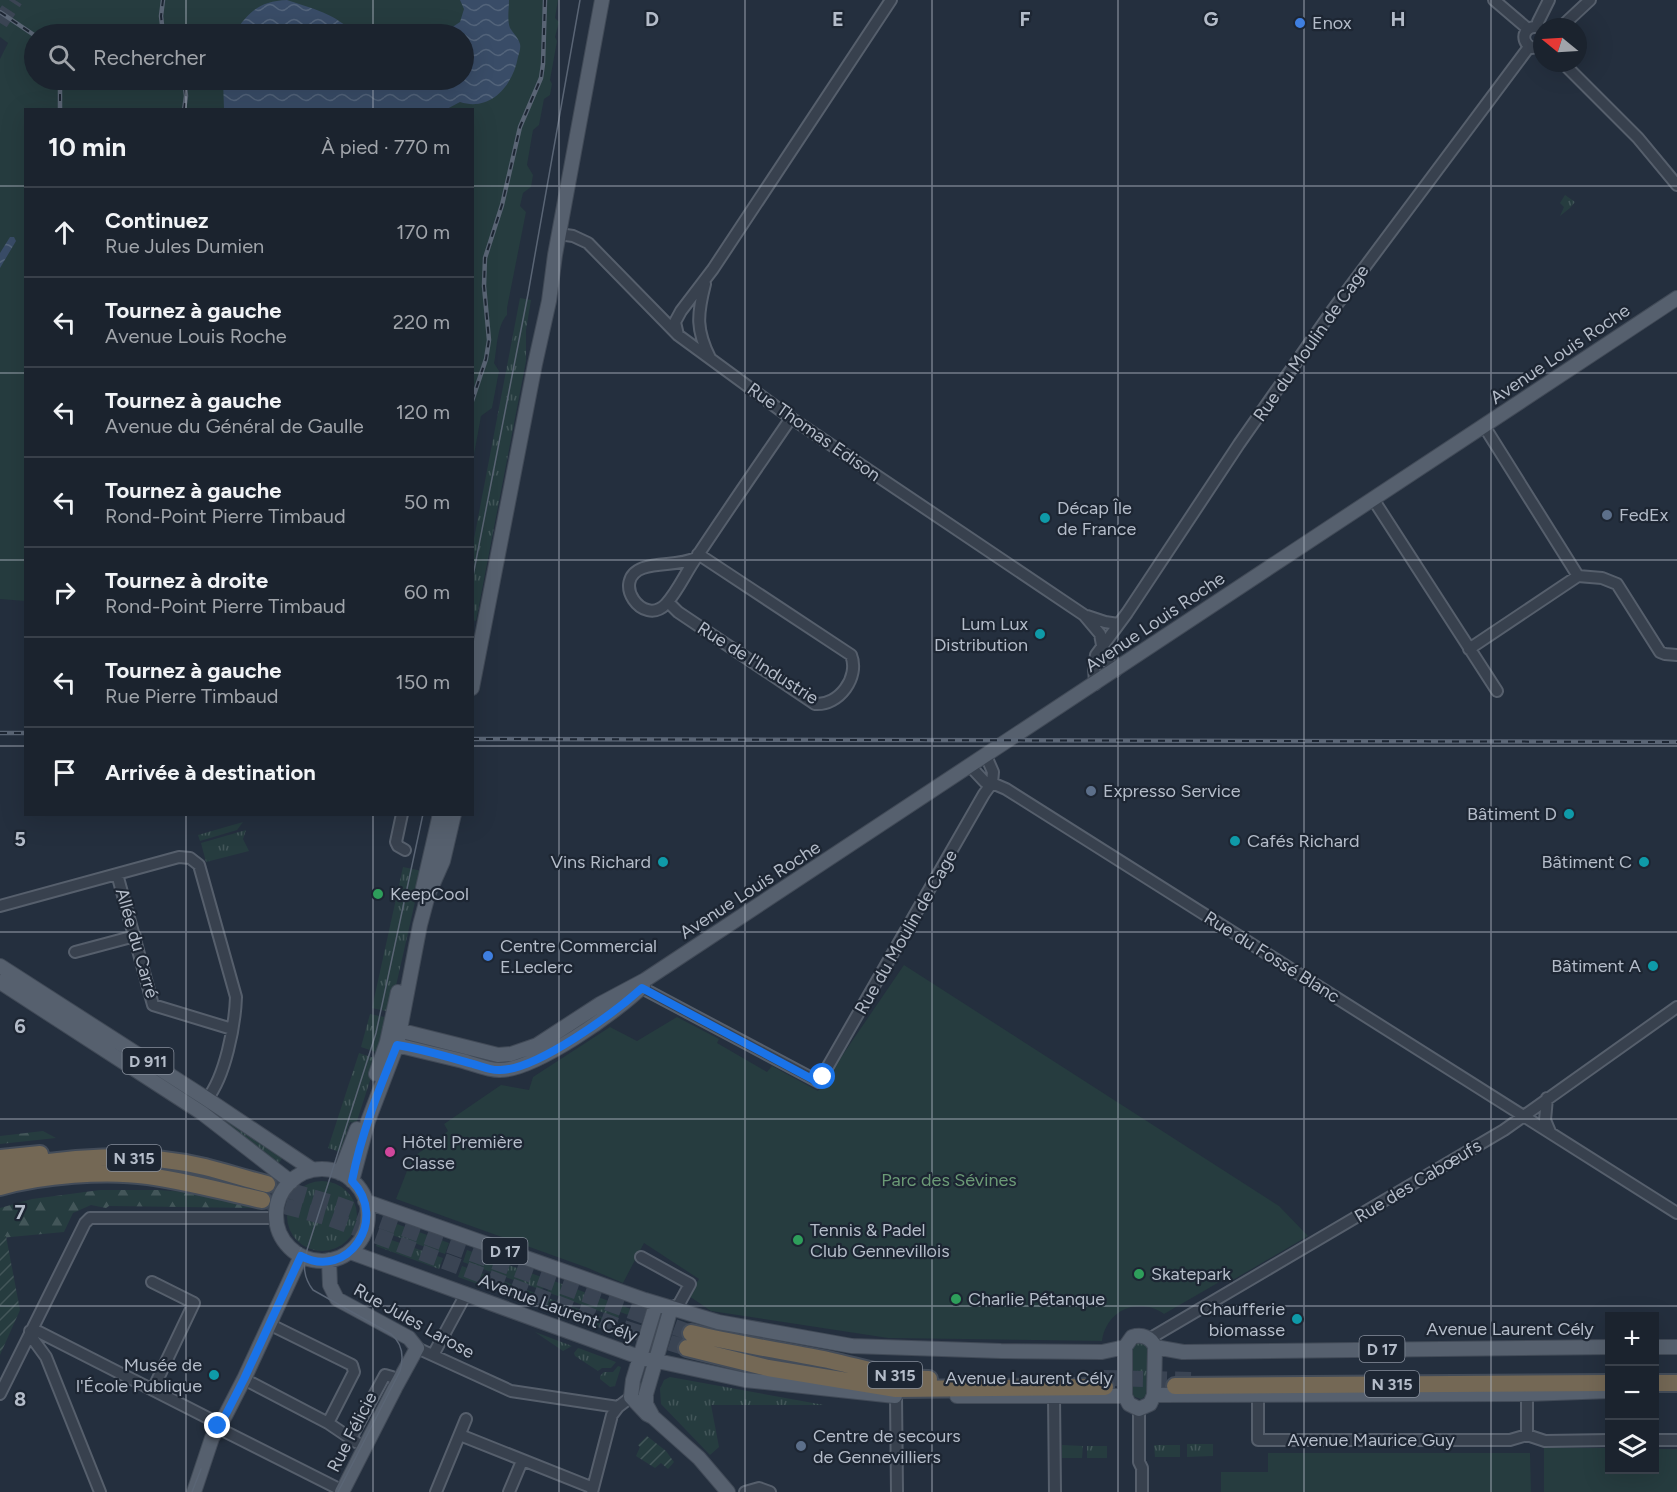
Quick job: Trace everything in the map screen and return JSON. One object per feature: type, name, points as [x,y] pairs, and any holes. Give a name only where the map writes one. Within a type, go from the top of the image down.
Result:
[{"type":"highway","name":"N 315","points":[[0,1158],[66,1152],[150,1158],[203,1167],[264,1192],[148,1176],[116,1174],[73,1175],[0,1187]]},
{"type":"highway","name":"N 315","points":[[0,1172],[32,1165],[116,1157]]},
{"type":"highway","name":"N 315","points":[[0,1197],[74,1183],[117,1180],[183,1182]]},
{"type":"highway","name":"N 315","points":[[689,1340],[768,1368],[896,1389],[1104,1383]]},
{"type":"highway","name":"N 315","points":[[1175,1386],[1605,1383]]},
{"type":"highway","points":[[1659,1383],[1677,1383]]},
{"type":"main road","points":[[474,678],[535,364],[534,336],[541,299],[555,255],[602,0]]},
{"type":"main road","name":"Avenue Louis Roche","points":[[396,1029],[498,1055],[511,1054],[537,1045],[600,1004],[652,975],[1677,298]]},
{"type":"main road","points":[[352,1181],[407,987],[436,859],[440,816]]},
{"type":"main road","points":[[436,859],[453,816]]},
{"type":"main road","name":"D 911","points":[[0,966],[313,1170]]},
{"type":"main road","name":"Avenue Louis Roche","points":[[392,1044],[499,1071],[521,1066],[538,1059],[619,1008],[642,988],[652,975]]},
{"type":"main road","name":"D 911","points":[[0,982],[202,1113],[291,1182]]},
{"type":"main road","points":[[340,1173],[392,1044]]},
{"type":"main road","points":[[313,1170],[340,1173],[352,1181],[365,1201],[367,1219],[362,1238],[350,1252],[329,1260],[317,1261],[301,1256],[284,1242],[276,1218],[282,1192],[302,1174],[313,1170]]},
{"type":"main road","name":"Avenue Laurent Cély","points":[[365,1201],[656,1304],[718,1322],[852,1346],[1000,1352],[1101,1352],[1125,1347],[1132,1337],[1141,1336],[1152,1343],[1182,1352],[1605,1347]]},
{"type":"main road","name":"Avenue Laurent Cély","points":[[350,1252],[655,1361],[774,1384],[896,1396],[1125,1396],[1129,1404],[1139,1409]]},
{"type":"main road","points":[[194,1492],[212,1438],[244,1379],[301,1256]]},
{"type":"main road","name":"Rue Jules Larose","points":[[329,1260],[330,1285],[335,1297],[409,1338],[417,1348]]},
{"type":"main road","points":[[656,1304],[639,1357],[631,1387],[631,1397],[647,1414],[699,1458],[728,1492]]},
{"type":"main road","points":[[646,1404],[646,1394],[671,1308]]},
{"type":"main road","points":[[1139,1409],[1150,1404],[1154,1395],[1152,1343]]},
{"type":"main road","points":[[1125,1347],[1125,1396]]},
{"type":"main road","points":[[1659,1347],[1677,1347]]},
{"type":"main road","name":"Rue Félicie","points":[[343,1492],[417,1348]]},
{"type":"main road","points":[[1659,1390],[1677,1389]]},
{"type":"main road","points":[[1154,1395],[1527,1394],[1605,1391]]},
{"type":"main road","points":[[631,1397],[637,1397],[646,1404],[653,1417]]},
{"type":"main road","points":[[684,1444],[698,1470],[717,1492]]},
{"type":"street","points":[[698,322],[688,333],[678,335],[675,322],[681,311],[706,278],[891,0]]},
{"type":"street","points":[[1494,0],[1533,26]]},
{"type":"street","points":[[1540,18],[1549,0]]},
{"type":"street","points":[[1571,18],[1590,0]]},
{"type":"street","points":[[1533,30],[1523,38],[1529,47],[1533,48]]},
{"type":"street","name":"Rue du Moulin de Cage","points":[[1095,684],[1095,659],[1103,646],[1301,354],[1529,47]]},
{"type":"street","points":[[1572,72],[1638,138],[1677,185]]},
{"type":"street","name":"Rue Thomas Edison","points":[[559,234],[573,236],[588,243],[678,335],[712,361],[791,418],[1084,615],[1099,631],[1103,646]]},
{"type":"street","points":[[706,278],[699,306],[698,322],[701,341],[712,361]]},
{"type":"street","points":[[657,314],[681,311]]},
{"type":"street","points":[[697,556],[685,563],[642,568],[632,577],[629,590],[632,601],[651,610],[661,609],[668,602],[791,418]]},
{"type":"street","points":[[1484,426],[1578,576]]},
{"type":"street","points":[[1373,500],[1497,691]]},
{"type":"street","name":"Rue de l'Industrie","points":[[668,602],[678,612],[815,704],[824,705],[832,702],[843,692],[851,677],[854,662],[851,655],[697,556]]},
{"type":"street","points":[[1469,649],[1578,576],[1602,578],[1617,584],[1660,652],[1677,655]]},
{"type":"street","name":"Rue Thomas Edison","points":[[1084,615],[1118,624]]},
{"type":"street","points":[[1103,646],[1104,656],[1114,671]]},
{"type":"street","points":[[986,756],[993,772],[992,783]]},
{"type":"street","name":"Rue du Fossé Blanc","points":[[970,766],[985,782],[1006,789],[1677,1213]]},
{"type":"street","name":"Rue du Moulin de Cage","points":[[642,988],[819,1082],[992,783]]},
{"type":"street","points":[[402,816],[396,842],[405,850]]},
{"type":"street","points":[[0,906],[179,856],[190,858],[199,865],[236,997],[236,1013],[220,1078],[207,1099]]},
{"type":"street","name":"Allée du Carré","points":[[117,874],[153,1005],[232,1029]]},
{"type":"street","points":[[75,952],[135,936]]},
{"type":"street","name":"Rue des Cabœufs","points":[[1152,1343],[1504,1130],[1677,1007]]},
{"type":"street","points":[[1547,1098],[1545,1120],[1550,1132]]},
{"type":"street","points":[[0,1394],[35,1332],[85,1223],[90,1218],[276,1218]]},
{"type":"street","points":[[641,1257],[690,1284],[679,1304],[671,1308]]},
{"type":"street","points":[[152,1282],[194,1303],[153,1389]]},
{"type":"street","points":[[433,1355],[466,1294]]},
{"type":"street","points":[[269,1324],[352,1365],[354,1372],[328,1423]]},
{"type":"street","points":[[35,1332],[61,1342],[153,1389],[210,1419],[236,1438],[343,1492]]},
{"type":"street","points":[[35,1332],[30,1335],[46,1357],[100,1492]]},
{"type":"street","points":[[46,1357],[53,1345],[61,1342]]},
{"type":"street","name":"Rue Jules Larose","points":[[417,1348],[511,1391],[618,1407]]},
{"type":"street","name":"Rue Félicie","points":[[351,1438],[385,1375],[389,1374],[392,1377],[395,1381],[395,1388]]},
{"type":"street","points":[[244,1379],[328,1423],[365,1446]]},
{"type":"street","points":[[1527,1394],[1527,1435]]},
{"type":"street","name":"Avenue Maurice Guy","points":[[1258,1395],[1258,1440],[1510,1440],[1527,1435],[1545,1441],[1605,1440]]},
{"type":"street","points":[[896,1396],[897,1492]]},
{"type":"street","points":[[460,1435],[592,1490],[611,1418],[618,1407],[631,1397]]},
{"type":"street","points":[[1054,1397],[1054,1492]]},
{"type":"street","points":[[1137,1492],[1139,1409]]},
{"type":"street","points":[[436,1492],[466,1419]]},
{"type":"street","points":[[1659,1440],[1677,1440]]},
{"type":"street","points":[[509,1492],[522,1461]]},
{"type":"street","points":[[1139,1462],[1142,1468],[1142,1492]]},
{"type":"street","points":[[745,1492],[759,1488],[770,1492]]},
{"type":"green space","points":[[0,0],[558,0],[555,18],[559,22],[550,80],[552,84],[550,95],[544,99],[539,125],[533,130],[527,165],[533,175],[531,187],[523,193],[520,206],[526,212],[507,315],[497,341],[494,363],[499,371],[492,408],[481,416],[474,454],[474,108],[24,108],[24,601],[0,599],[0,59],[8,43],[0,37]]},
{"type":"green space","points":[[1565,195],[1575,202],[1560,216],[1564,207],[1560,203]]},
{"type":"green space","points":[[520,298],[531,300],[526,330],[526,361],[476,621],[474,620],[474,539]]},
{"type":"green space","points":[[243,822],[237,830],[200,841],[198,835]]},
{"type":"green space","points":[[246,830],[243,839],[249,851],[206,862],[201,843]]},
{"type":"green space","points":[[403,867],[422,871],[390,1012],[372,1008]]},
{"type":"green space","name":"Parc des Sévines","points":[[904,965],[1279,1206],[1308,1236],[1231,1281],[1221,1281],[1164,1314],[1144,1306],[1125,1309],[1110,1321],[1102,1341],[888,1338],[711,1311],[689,1296],[699,1279],[644,1243],[623,1283],[588,1268],[396,1199],[412,1158],[448,1131],[444,1124],[501,1085],[529,1090],[533,1077],[610,1027],[637,1041],[677,1017],[719,1039],[717,1043],[767,1072],[772,1066],[818,1091]]},
{"type":"green space","points":[[0,973],[284,1155],[279,1163],[223,1122],[0,977]]},
{"type":"green space","points":[[370,1014],[389,1018],[379,1053],[361,1047]]},
{"type":"green space","points":[[359,1053],[377,1059],[356,1124],[350,1122],[340,1152],[328,1148]]},
{"type":"green space","points":[[43,1131],[56,1138],[0,1144],[0,1136]]},
{"type":"green space","points":[[322,1181],[335,1184],[347,1191],[354,1203],[357,1216],[354,1229],[347,1241],[335,1248],[322,1251],[309,1248],[297,1241],[290,1229],[287,1216],[290,1203],[297,1191],[309,1184]]},
{"type":"green space","points":[[100,1190],[159,1190],[214,1194],[258,1208],[109,1206],[106,1208],[91,1205],[73,1213],[64,1232],[0,1238],[0,1208],[32,1199]]},
{"type":"green space","points":[[386,1220],[449,1243],[445,1254],[381,1231]]},
{"type":"green space","points":[[6,1236],[20,1310],[0,1355],[0,1238]]},
{"type":"green space","points":[[380,1236],[443,1258],[439,1269],[376,1246]]},
{"type":"green space","points":[[467,1250],[547,1279],[542,1290],[463,1262]]},
{"type":"green space","points":[[462,1266],[541,1295],[537,1305],[458,1277]]},
{"type":"green space","points":[[551,1280],[639,1312],[637,1318],[620,1312],[618,1318],[547,1292]]},
{"type":"green space","points":[[545,1297],[616,1322],[614,1329],[632,1336],[631,1339],[541,1306]]},
{"type":"green space","points":[[535,1332],[572,1346],[563,1351]]},
{"type":"green space","points":[[1137,1342],[1145,1344],[1148,1348],[1150,1368],[1149,1390],[1141,1399],[1132,1396],[1131,1392],[1131,1348]]},
{"type":"green space","points":[[578,1348],[616,1362],[611,1368],[602,1368],[598,1371],[575,1356],[574,1353]]},
{"type":"green space","points":[[618,1366],[621,1367],[615,1386],[610,1387],[600,1379],[600,1376],[604,1372],[613,1372]]},
{"type":"green space","points":[[670,1377],[824,1405],[711,1405],[719,1447],[710,1455],[661,1404],[660,1389],[664,1380]]},
{"type":"green space","points":[[647,1436],[666,1451],[674,1462],[668,1469],[661,1463],[655,1468],[636,1456],[640,1447],[638,1445]]},
{"type":"green space","points":[[1187,1444],[1213,1444],[1213,1456],[1187,1457]]},
{"type":"green space","points":[[1062,1445],[1083,1446],[1082,1458],[1062,1458]]},
{"type":"green space","points":[[1154,1445],[1180,1445],[1180,1457],[1155,1457]]},
{"type":"green space","points":[[1087,1446],[1107,1446],[1107,1458],[1087,1458]]},
{"type":"green space","points":[[1544,1448],[1605,1448],[1605,1474],[1659,1474],[1659,1449],[1677,1449],[1677,1492],[1544,1492]]},
{"type":"green space","points":[[1268,1453],[1530,1453],[1531,1492],[1221,1492],[1221,1472],[1268,1472]]},
{"type":"water","points":[[287,0],[314,9],[344,24],[241,24],[262,5]]},
{"type":"water","points":[[460,0],[509,0],[509,25],[517,37],[520,49],[506,86],[491,100],[471,104],[460,102],[449,108],[224,108],[223,90],[474,90],[474,24],[457,24],[460,22],[464,9]]},
{"type":"water","points":[[10,237],[14,237],[16,241],[0,268],[0,253]]},
{"type":"tunnel","points":[[0,23],[15,0]]},
{"type":"tunnel","points":[[267,1184],[339,1205],[691,1333]]},
{"type":"tunnel","points":[[262,1200],[329,1218],[623,1328],[687,1348]]},
{"type":"tunnel","points":[[1103,1378],[1192,1380]]},
{"type":"tram line","points":[[474,571],[528,294],[580,0]]},
{"type":"tram line","points":[[338,1492],[400,1371],[402,1351],[391,1334],[313,1290],[306,1276],[305,1261],[376,1033],[423,816]]},
{"type":"tram line","points":[[218,1426],[301,1248]]},
{"type":"tram line","points":[[192,1492],[201,1469]]},
{"type":"railway","points":[[162,24],[163,0]]},
{"type":"railway","points":[[474,395],[486,359],[489,340],[484,286],[485,258],[502,205],[520,127],[541,78],[545,0]]},
{"type":"railway","points":[[0,12],[24,28]]},
{"type":"railway","points":[[60,90],[60,108]]},
{"type":"railway","points":[[184,108],[185,90]]},
{"type":"railway","points":[[0,733],[24,733]]},
{"type":"railway","points":[[474,739],[1677,742]]},
{"type":"place","name":"Enox","points":[[1300,23]]},
{"type":"place","name":"FedEx","points":[[1607,515]]},
{"type":"place","name":"Décap Île de France","points":[[1045,518]]},
{"type":"place","name":"Lum Lux Distribution","points":[[1040,634]]},
{"type":"place","name":"Expresso Service","points":[[1091,791]]},
{"type":"place","name":"Bâtiment D","points":[[1569,814]]},
{"type":"place","name":"Cafés Richard","points":[[1235,841]]},
{"type":"place","name":"Vins Richard","points":[[663,862]]},
{"type":"place","name":"Bâtiment C","points":[[1644,862]]},
{"type":"place","name":"KeepCool","points":[[378,894]]},
{"type":"place","name":"Centre Commercial E.Leclerc","points":[[488,956]]},
{"type":"place","name":"Bâtiment A","points":[[1653,966]]},
{"type":"place","name":"Hôtel Première Classe","points":[[390,1152]]},
{"type":"place","name":"Tennis & Padel Club Gennevillois","points":[[798,1240]]},
{"type":"place","name":"Skatepark","points":[[1139,1274]]},
{"type":"place","name":"Charlie Pétanque","points":[[956,1299]]},
{"type":"place","name":"Chaufferie biomasse","points":[[1297,1319]]},
{"type":"place","name":"Musée de l'École Publique","points":[[214,1375]]},
{"type":"place","name":"Centre de secours de Gennevilliers","points":[[801,1446]]},
{"type":"route","points":[[218,1426],[244,1379],[301,1256],[317,1261],[340,1257],[350,1252],[362,1238],[367,1209],[361,1192],[352,1181],[354,1169],[373,1104],[397,1045],[499,1071],[521,1066],[538,1059],[601,1020],[642,988],[812,1079],[819,1082],[823,1077]]}]
